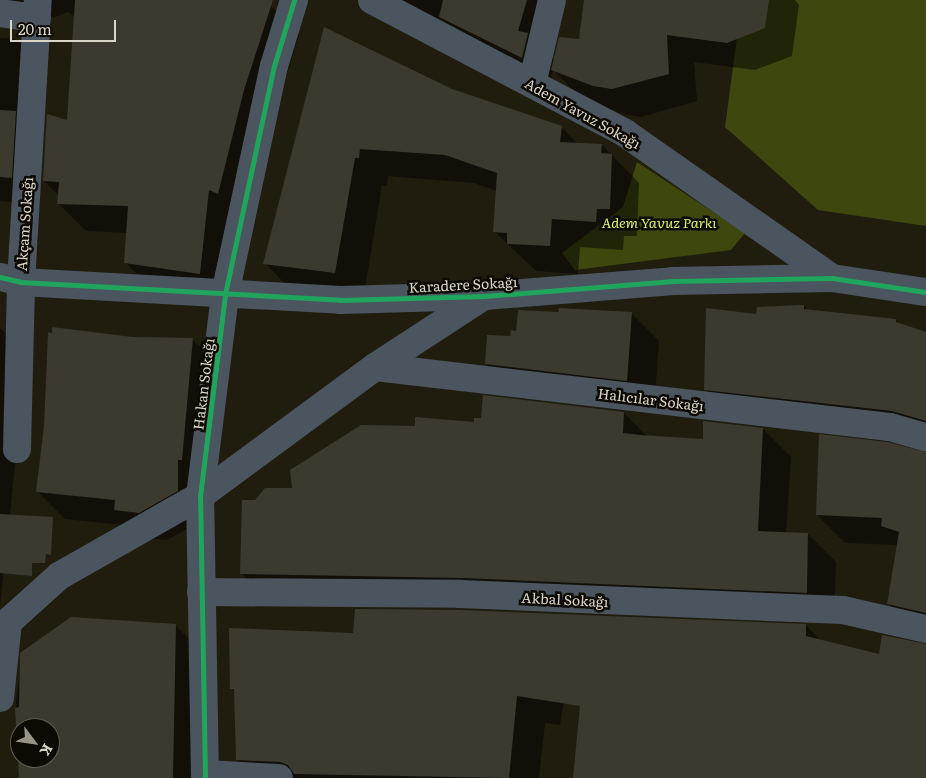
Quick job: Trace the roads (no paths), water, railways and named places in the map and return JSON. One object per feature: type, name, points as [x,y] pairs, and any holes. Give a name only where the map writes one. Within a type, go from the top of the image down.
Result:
[{"type":"street","name":"Hakan Sokağı","points":[[205,776],[200,496],[225,294],[274,66],[294,0]]},
{"type":"street","name":"Adem Yavuz Sokağı","points":[[372,0],[625,133],[832,278]]},
{"type":"street","points":[[532,84],[552,0]]},
{"type":"street","points":[[0,14],[38,9]]},
{"type":"street","name":"Akçam Sokağı","points":[[17,449],[10,279],[38,9]]},
{"type":"street","name":"Karadere Sokağı","points":[[10,279],[340,300],[484,296],[674,281],[832,278],[926,292]]},
{"type":"street","points":[[0,698],[8,622],[59,576],[200,496],[374,367],[484,296]]},
{"type":"street","name":"Halıcılar Sokağı","points":[[374,367],[890,428],[926,437]]},
{"type":"street","name":"Akbal Sokağı","points":[[201,592],[460,594],[843,610],[926,629]]},
{"type":"street","points":[[205,776],[279,778]]},
{"type":"park label","name":"Adem Yavuz Parkı","points":[[659,222]]}]
